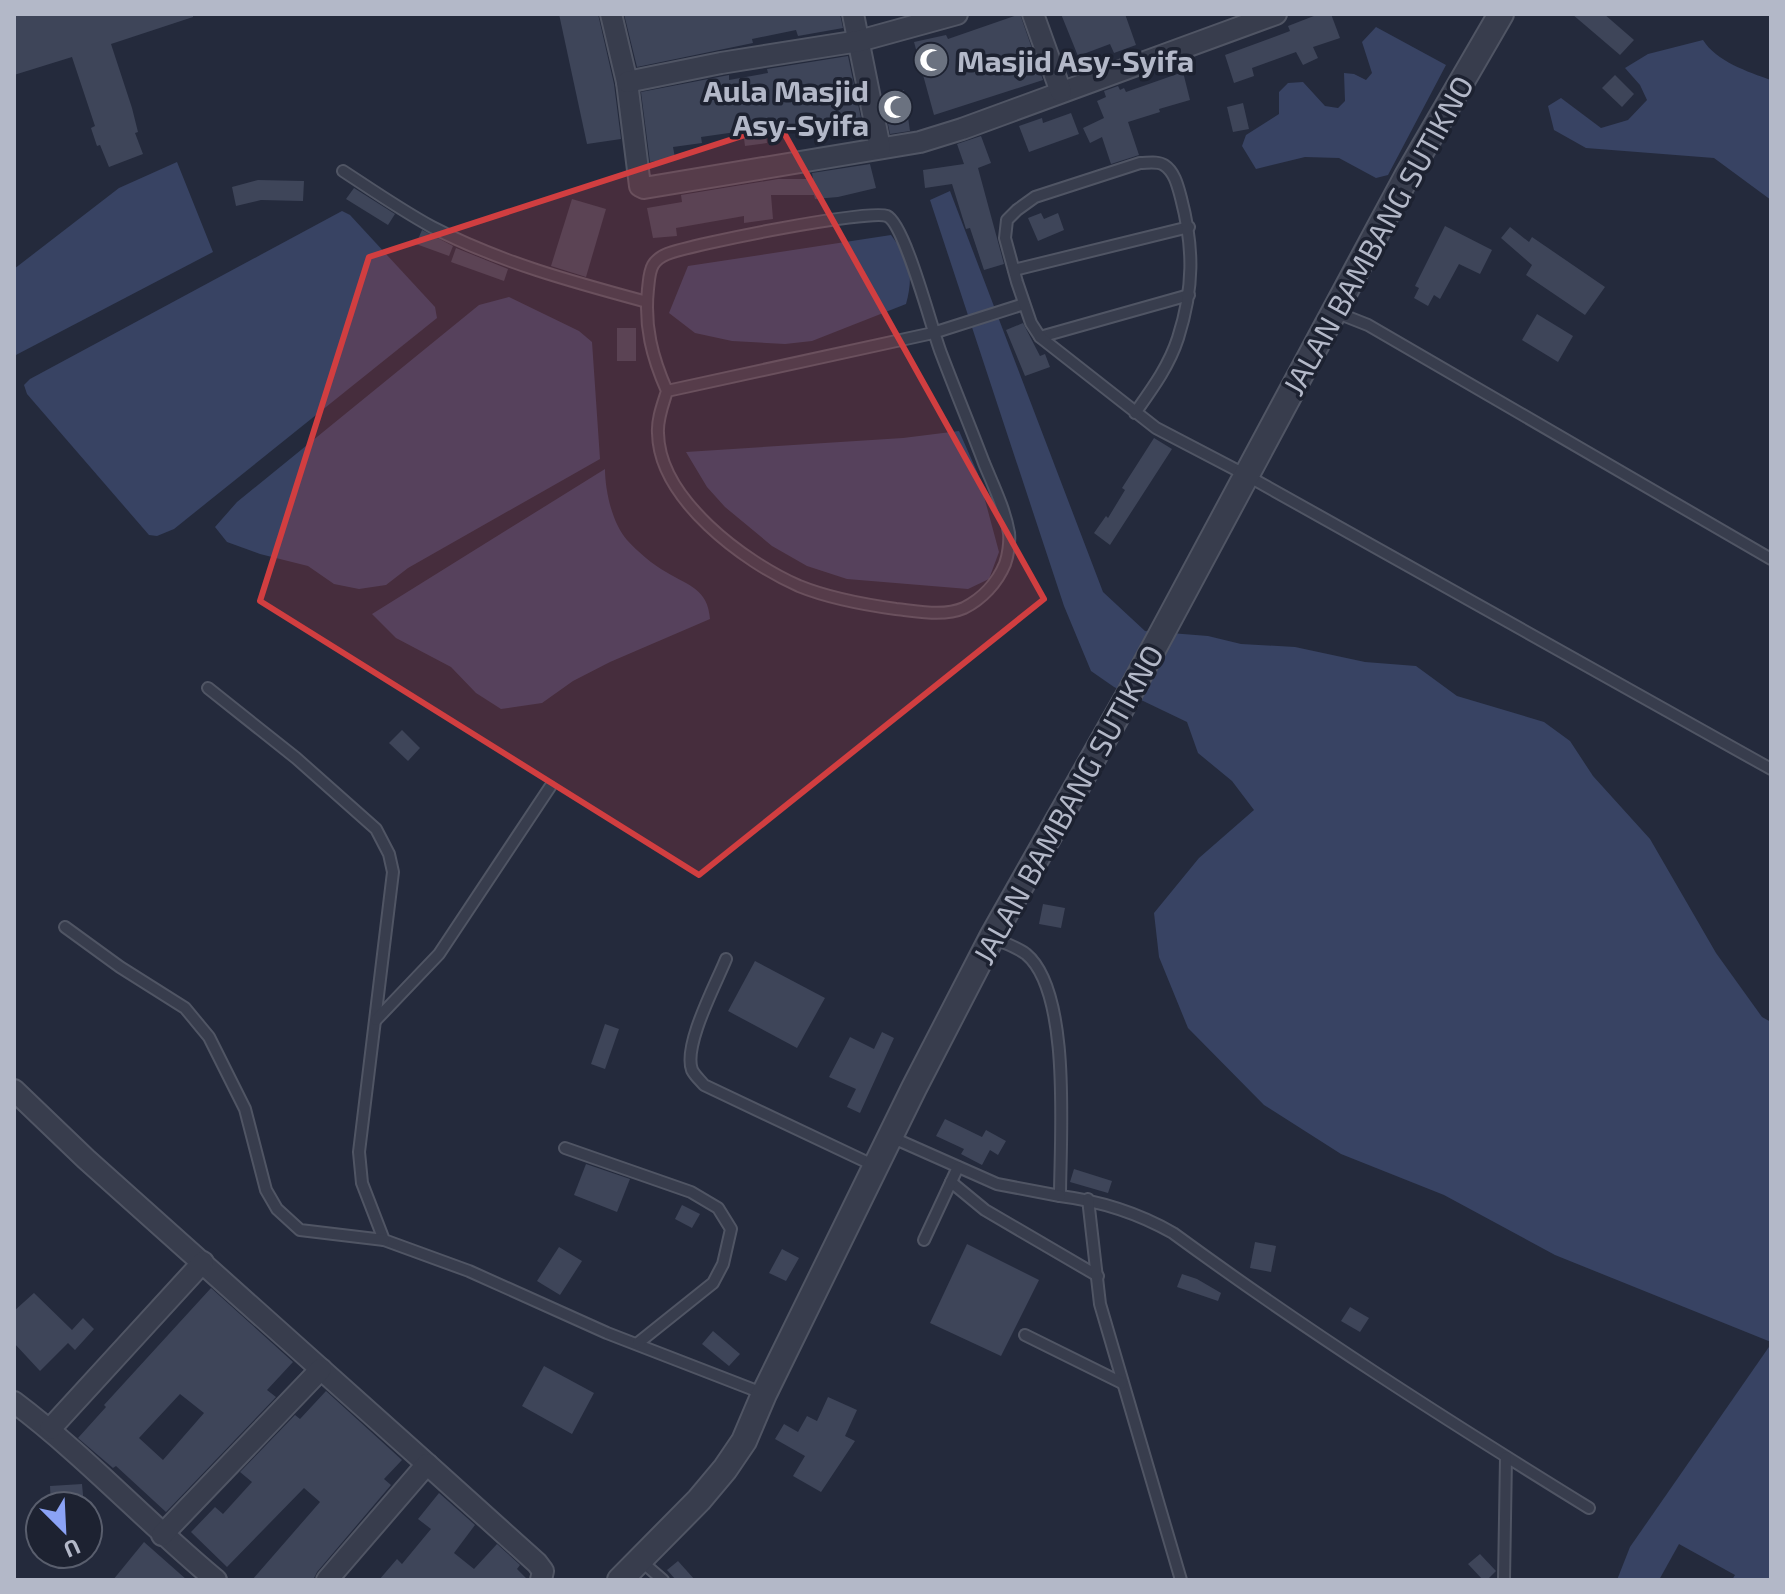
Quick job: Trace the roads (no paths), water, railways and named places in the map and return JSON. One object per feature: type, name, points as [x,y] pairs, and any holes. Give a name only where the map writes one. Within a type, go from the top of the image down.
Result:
[{"type":"street","points":[[611,14],[627,82],[642,188],[920,142],[1276,14]]},
{"type":"street","points":[[853,14],[880,148]]},
{"type":"street","points":[[627,82],[859,41],[957,14]]},
{"type":"street","points":[[1033,14],[1061,92]]},
{"type":"street","name":"JALAN BAMBANG SUTIKNO","points":[[620,1580],[699,1500],[744,1441],[764,1394],[992,937],[1126,700],[1407,176],[1501,14]]},
{"type":"street","points":[[14,1090],[86,1159],[537,1563],[543,1571],[541,1580]]},
{"type":"street","points":[[50,1429],[203,1262]]},
{"type":"street","points":[[162,1535],[321,1369]]},
{"type":"street","points":[[14,1402],[50,1429],[162,1535],[216,1580]]},
{"type":"street","points":[[327,1580],[427,1464]]},
{"type":"lane","points":[[1135,413],[1162,376],[1178,339],[1193,263],[1189,227],[1178,185],[1163,164],[1140,163],[1035,197],[1007,220],[1005,238],[1014,270],[1024,304],[1040,337],[1135,413],[1156,428],[1246,475],[1771,769]]},
{"type":"lane","points":[[343,171],[421,220],[466,243],[520,265],[647,302]]},
{"type":"lane","points":[[875,214],[889,216],[896,223],[911,260],[933,333],[998,498],[1009,535],[1006,562],[987,593],[962,609],[934,613],[878,607],[801,587],[753,562],[725,540],[675,489],[658,435],[667,391],[655,365],[648,335],[647,302],[654,261],[666,254],[820,222],[875,214]]},
{"type":"lane","points":[[1014,270],[1189,227]]},
{"type":"lane","points":[[1040,337],[1189,295]]},
{"type":"lane","points":[[667,391],[933,333],[1024,304]]},
{"type":"lane","points":[[1335,312],[1368,325],[1771,559]]},
{"type":"lane","points":[[208,688],[296,758],[376,829],[389,854],[393,872],[359,1152],[362,1183],[384,1240]]},
{"type":"lane","points":[[376,1020],[439,954],[550,787]]},
{"type":"lane","points":[[65,927],[185,1008],[209,1037],[245,1109],[266,1190],[277,1209],[300,1230],[384,1240],[469,1271],[607,1333],[764,1394]]},
{"type":"lane","points":[[992,937],[1027,955],[1043,978],[1055,1016],[1061,1073],[1060,1196]]},
{"type":"lane","points":[[726,959],[698,1028],[691,1067],[696,1076],[704,1085],[877,1167]]},
{"type":"lane","points":[[891,1137],[997,1184],[1088,1199],[1147,1218],[1326,1341],[1589,1508]]},
{"type":"lane","points":[[565,1148],[691,1192],[718,1208],[731,1229],[723,1264],[713,1283],[638,1343]]},
{"type":"lane","points":[[924,1240],[958,1167]]},
{"type":"lane","points":[[951,1182],[985,1210],[1098,1276]]},
{"type":"lane","points":[[1088,1199],[1100,1304],[1181,1580]]},
{"type":"lane","points":[[1025,1335],[1122,1383]]},
{"type":"lane","points":[[1504,1580],[1506,1457]]},
{"type":"lane","points":[[639,1560],[663,1580]]},
{"type":"water","points":[[1376,27],[1446,65],[1388,175],[1376,178],[1339,158],[1305,157],[1256,169],[1242,146],[1246,135],[1279,114],[1279,92],[1288,83],[1303,82],[1325,106],[1338,108],[1345,101],[1344,73],[1366,80],[1372,73],[1362,42]]},
{"type":"water","points":[[1703,40],[1724,60],[1771,80],[1771,200],[1714,158],[1586,148],[1554,130],[1548,106],[1561,98],[1601,128],[1628,120],[1647,100],[1640,85],[1625,68],[1648,54]]},
{"type":"water","points":[[177,162],[213,252],[14,356],[14,269],[119,188]]},
{"type":"water","points":[[950,191],[1103,592],[1145,631],[1208,636],[1241,644],[1295,647],[1365,662],[1416,666],[1457,696],[1544,722],[1570,741],[1593,776],[1650,839],[1716,953],[1762,1017],[1771,1022],[1771,1342],[1555,1255],[1444,1195],[1341,1154],[1264,1105],[1188,1028],[1159,957],[1154,913],[1199,858],[1254,810],[1232,781],[1198,753],[1187,722],[1114,687],[1091,671],[1064,606],[930,200]]},
{"type":"water","points":[[342,211],[350,215],[435,307],[437,318],[174,529],[157,536],[149,535],[27,394],[24,385]]},
{"type":"water","points":[[891,235],[909,268],[906,304],[812,341],[785,344],[732,341],[695,333],[669,313],[688,266]]},
{"type":"water","points":[[509,297],[579,331],[592,342],[600,459],[408,568],[386,585],[359,589],[334,584],[308,566],[227,542],[215,527],[237,502],[479,305]]},
{"type":"water","points":[[959,431],[978,474],[999,552],[989,579],[968,589],[847,579],[807,566],[772,546],[725,507],[707,487],[686,452],[903,438]]},
{"type":"water","points":[[605,469],[610,506],[622,533],[651,562],[696,590],[706,601],[710,619],[610,662],[573,681],[542,703],[501,709],[476,693],[451,667],[396,638],[372,614]]},
{"type":"water","points":[[1771,1344],[1771,1580],[1617,1580],[1630,1547]]},
{"type":"place","name":"Masjid Asy-Syifa","points":[[931,60]]},
{"type":"place","name":"Aula Masjid Asy-Syifa","points":[[895,107]]}]
